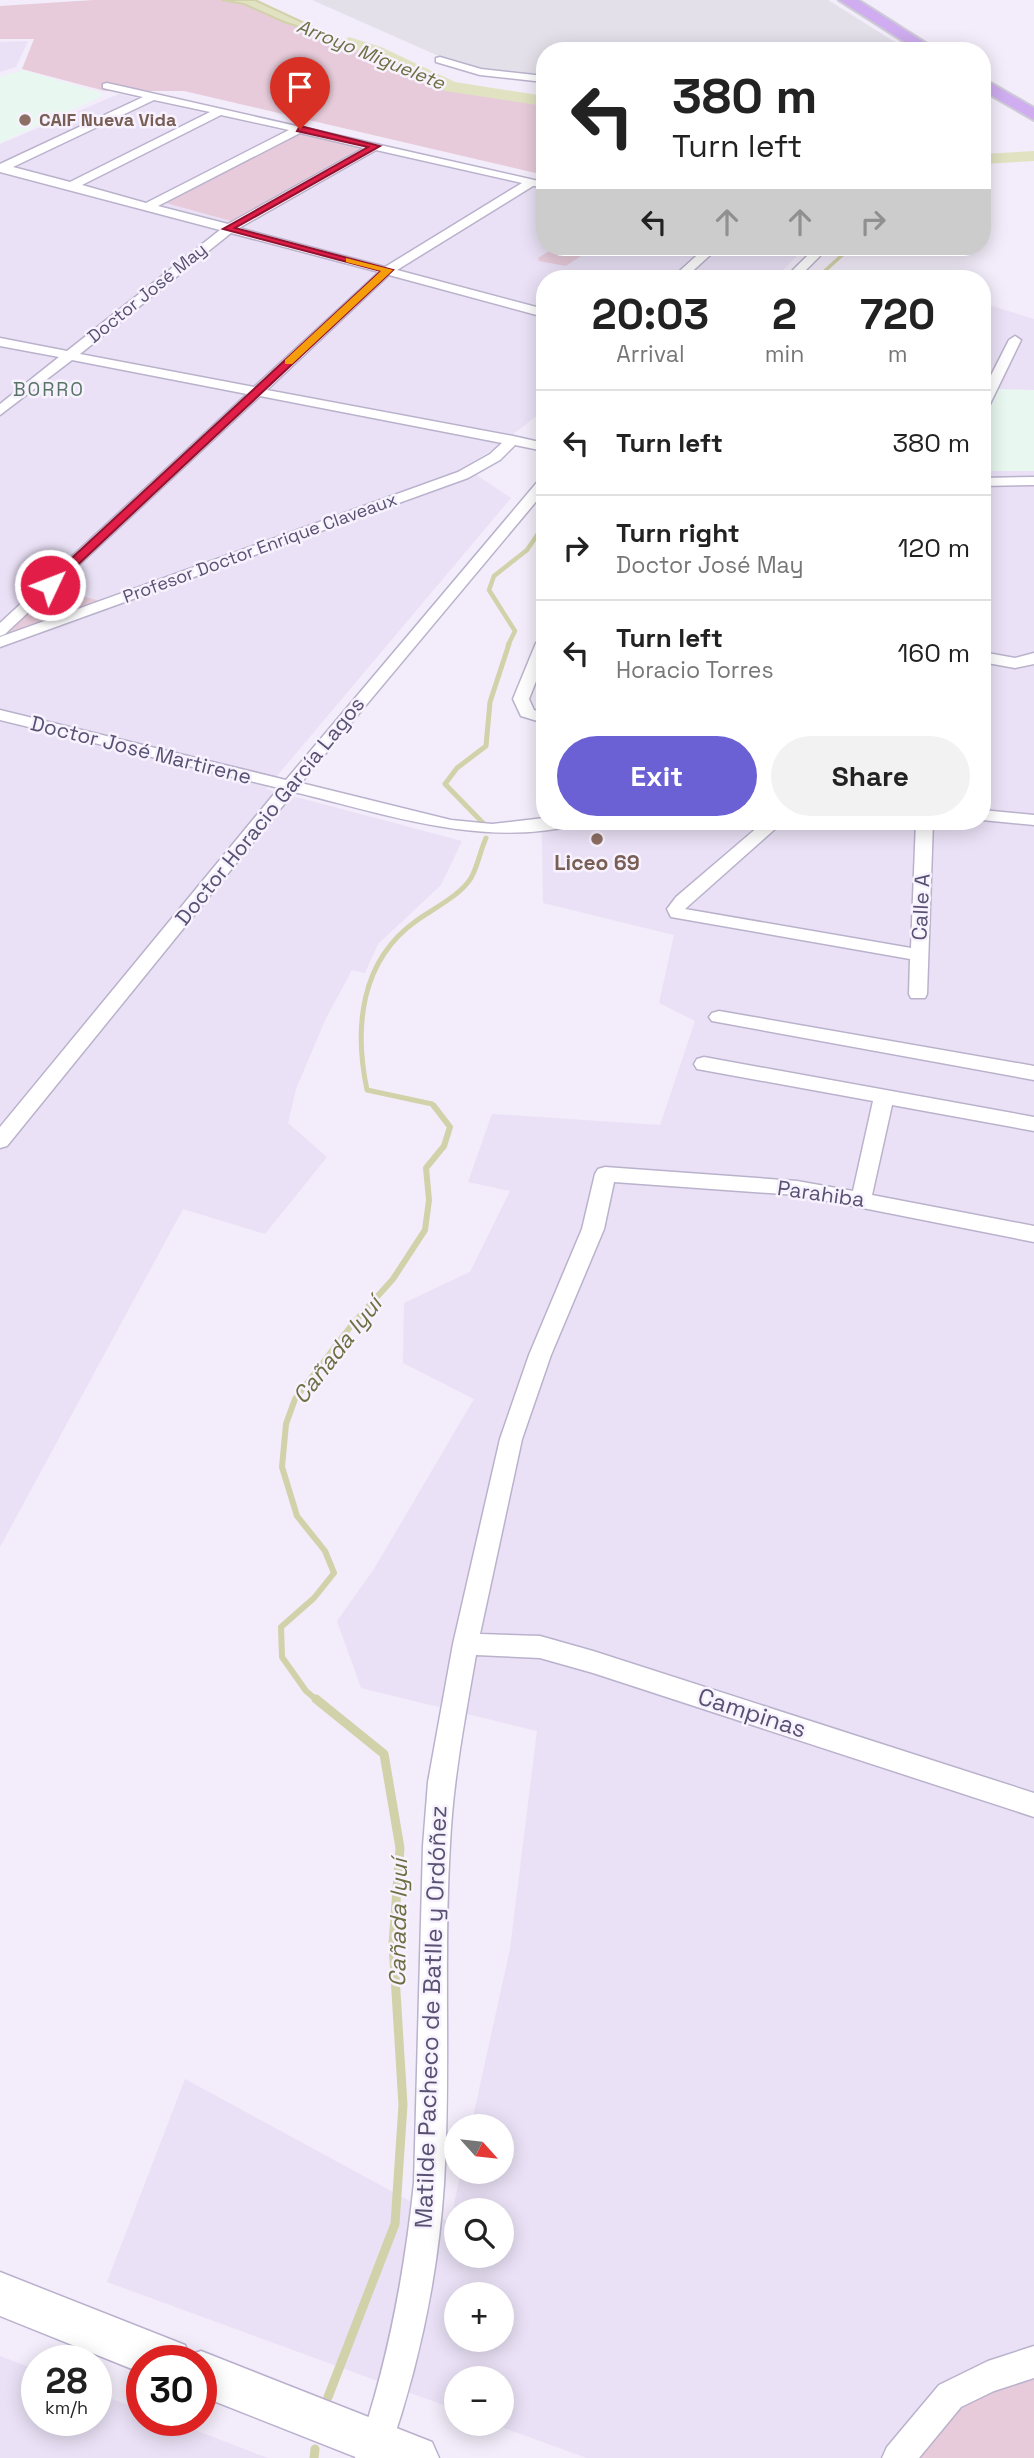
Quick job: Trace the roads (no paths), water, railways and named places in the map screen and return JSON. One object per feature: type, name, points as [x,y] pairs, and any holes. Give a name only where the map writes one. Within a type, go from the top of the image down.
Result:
[{"type":"main road","points":[[847,0],[915,42]]},
{"type":"main road","points":[[991,89],[1034,115]]},
{"type":"main road","points":[[0,2294],[129,2345]]},
{"type":"main road","points":[[217,2381],[388,2453]]},
{"type":"street","points":[[440,60],[480,72],[536,78]]},
{"type":"street","points":[[107,86],[536,184]]},
{"type":"street","points":[[1,168],[154,96]]},
{"type":"street","points":[[72,186],[220,111]]},
{"type":"street","points":[[147,207],[300,129]]},
{"type":"street","name":"Doctor José May","points":[[0,411],[228,229],[376,146]]},
{"type":"street","points":[[1,168],[536,311]]},
{"type":"street","points":[[0,631],[388,270],[536,185]]},
{"type":"street","points":[[687,270],[703,256]]},
{"type":"street","points":[[799,270],[814,256]]},
{"type":"street","points":[[991,388],[1015,340]]},
{"type":"street","points":[[0,342],[536,445]]},
{"type":"street","name":"Profesor Doctor Enrique Claveaux","points":[[0,642],[463,475],[495,457],[513,440]]},
{"type":"street","points":[[991,482],[1034,481]]},
{"type":"street","name":"Doctor Horacio García Lagos","points":[[0,1141],[289,786],[536,493]]},
{"type":"street","points":[[991,659],[1010,663],[1031,659]]},
{"type":"street","points":[[536,663],[522,699],[527,713],[536,716]]},
{"type":"street","name":"Doctor José Martirene","points":[[0,715],[471,829],[536,824]]},
{"type":"street","points":[[991,816],[1034,820]]},
{"type":"street","points":[[765,830],[682,901],[676,909],[677,913],[919,955]]},
{"type":"street","name":"Calle A","points":[[918,994],[925,830]]},
{"type":"street","points":[[719,1017],[1034,1073]]},
{"type":"street","points":[[704,1064],[1034,1124]]},
{"type":"street","points":[[861,1200],[884,1096]]},
{"type":"street","name":"Parahiba","points":[[605,1174],[797,1188],[1034,1234]]},
{"type":"street","name":"Matilde Pacheco de Batlle y Ordóñez","points":[[388,2453],[401,2356],[426,2217],[429,2183],[436,1846],[441,1782],[465,1644],[510,1439],[540,1355],[593,1229],[605,1174]]},
{"type":"street","name":"Campinas","points":[[465,1644],[540,1647],[1034,1805]]},
{"type":"street","points":[[898,2458],[950,2396],[988,2377],[1034,2362]]},
{"type":"waterway","name":"Arroyo Miguelete","points":[[349,42],[375,51],[451,87],[536,100]]},
{"type":"waterway","name":"Arroyo Miguelete","points":[[991,158],[1034,156]]},
{"type":"waterway","name":"Cañada Iyuí","points":[[826,270],[841,256]]},
{"type":"waterway","name":"Cañada Iyuí","points":[[508,645],[515,631],[489,590],[494,576],[527,550],[536,537]]},
{"type":"waterway","name":"Cañada Iyuí","points":[[484,824],[445,784],[457,768],[486,746],[490,702],[509,644]]},
{"type":"waterway","name":"Cañada Iyuí","points":[[435,1108],[432,1104],[367,1090],[361,1043],[366,997],[372,976],[397,937],[466,885],[486,838]]},
{"type":"waterway","name":"Cañada Iyuí","points":[[318,1701],[306,1691],[282,1657],[281,1627],[314,1598],[334,1573],[325,1551],[297,1516],[282,1467],[286,1424],[295,1399],[351,1326],[393,1279],[425,1230],[429,1200],[426,1168],[444,1146],[450,1127],[434,1106]]},
{"type":"waterway","name":"Cañada Iyuí","points":[[316,1699],[384,1754],[400,1848],[393,1944],[403,2105],[395,2224],[328,2397]]},
{"type":"waterway","name":"Cañada Iyuí","points":[[314,2458],[315,2449]]},
{"type":"place","name":"CAIF Nueva Vida","points":[[25,120]]},
{"type":"place","name":"Liceo 69","points":[[597,839]]},
{"type":"district","name":"BORRO","points":[[49,389]]}]
